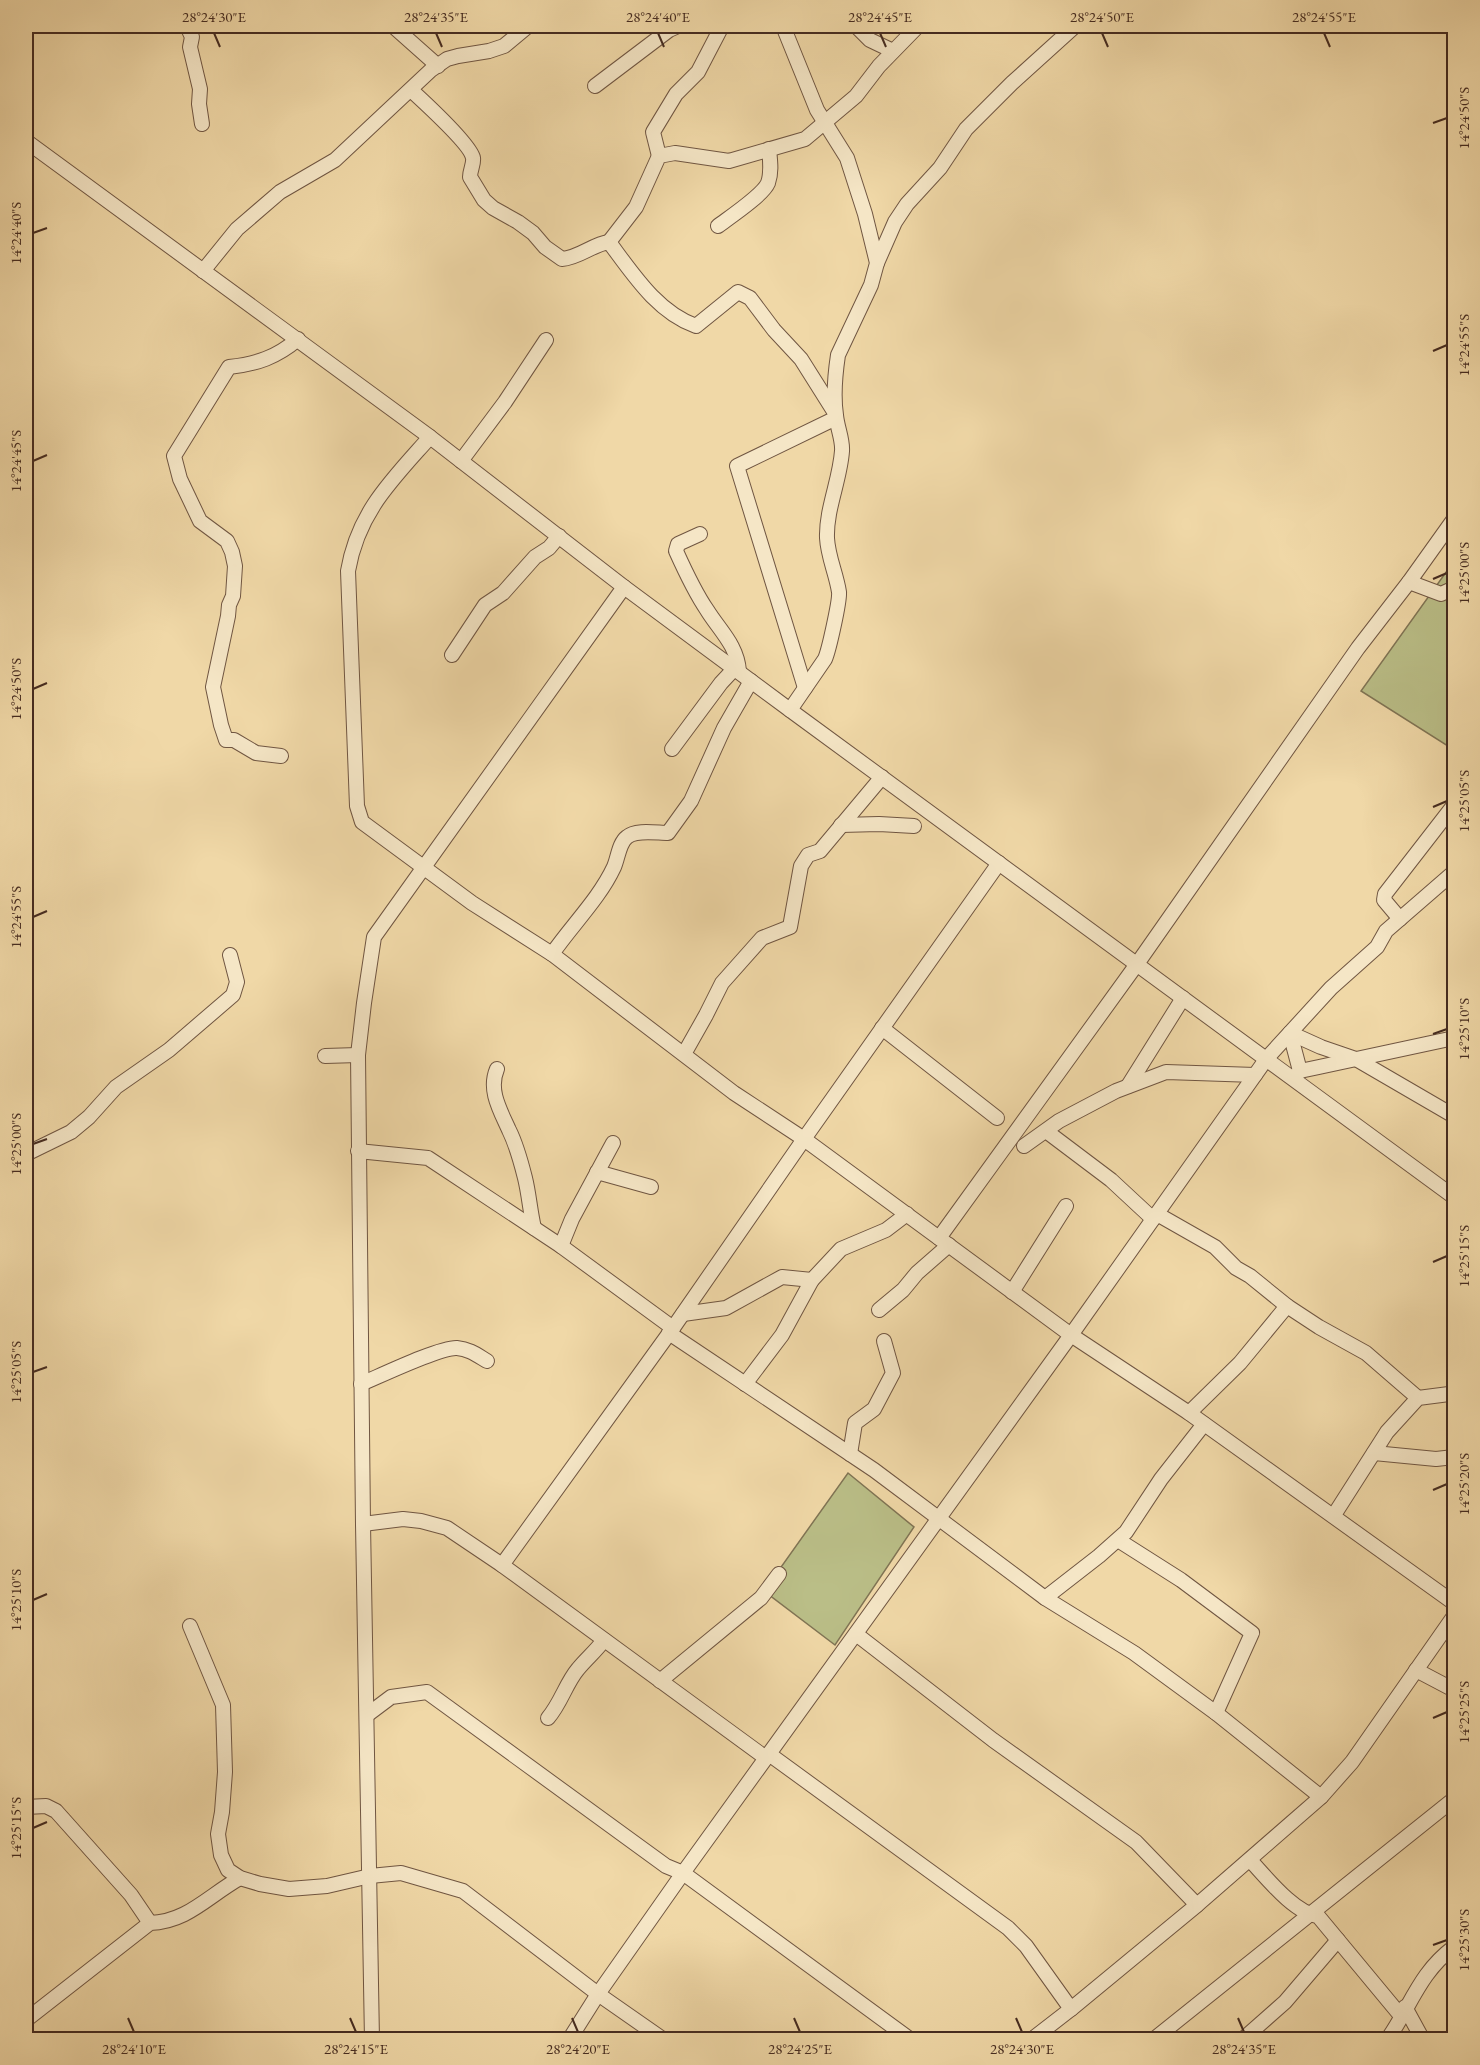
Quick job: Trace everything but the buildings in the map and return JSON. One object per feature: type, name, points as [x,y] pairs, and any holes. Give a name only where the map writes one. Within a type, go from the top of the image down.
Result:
[{"type":"street","points":[[187,26],[192,37],[190,47],[200,89],[199,104],[202,124]]},
{"type":"street","points":[[393,26],[438,66]]},
{"type":"street","points":[[203,271],[237,229],[280,192],[335,160],[431,70],[447,59],[489,51],[504,45],[528,26]]},
{"type":"street","points":[[595,86],[669,30],[678,26]]},
{"type":"street","points":[[411,90],[438,116],[470,153],[473,161],[470,177],[484,200],[533,233],[545,247],[562,259],[569,259],[609,242],[636,207],[659,156],[653,132],[676,94],[698,72],[722,26]]},
{"type":"street","points":[[783,26],[817,110],[847,158],[865,214],[876,263]]},
{"type":"street","points":[[856,26],[870,40],[893,51]]},
{"type":"street","points":[[659,156],[675,153],[729,161],[805,139],[856,96],[879,66],[918,26]]},
{"type":"street","points":[[790,710],[825,659],[829,650],[834,615],[839,600],[839,592],[828,555],[827,535],[842,449],[834,390],[838,355],[871,285],[876,263],[895,222],[907,204],[940,168],[966,129],[1012,83],[1076,26]]},
{"type":"street","points":[[26,141],[430,437],[624,587],[790,710],[1183,998],[1267,1058],[1297,1075],[1455,1197]]},
{"type":"street","points":[[718,226],[748,204],[768,184],[771,171],[769,149]]},
{"type":"street","points":[[609,242],[648,293],[682,321],[696,326],[738,292],[750,298],[774,330],[801,359],[836,416]]},
{"type":"street","points":[[281,756],[256,753],[234,740],[226,740],[213,687],[229,604],[234,596],[235,566],[227,541],[200,521],[180,479],[174,456],[229,368],[249,365],[276,356],[298,339]]},
{"type":"street","points":[[461,461],[505,402],[546,340]]},
{"type":"street","points":[[805,688],[737,466],[836,416]]},
{"type":"street","points":[[430,437],[381,491],[356,536],[348,571],[357,806],[362,822],[472,903],[552,954],[734,1093],[804,1139],[1071,1335],[1189,1413],[1455,1603]]},
{"type":"street","points":[[879,1310],[903,1290],[944,1242],[1358,648],[1455,519]]},
{"type":"street","points":[[700,534],[678,544],[676,551],[707,611],[726,635],[736,654],[737,670]]},
{"type":"street","points":[[452,655],[485,605],[502,593],[535,557],[549,548],[559,536]]},
{"type":"street","points":[[1409,582],[1441,594],[1455,588]]},
{"type":"street","points":[[372,2040],[358,1055],[374,937],[624,587]]},
{"type":"street","points":[[672,749],[721,683],[737,670]]},
{"type":"street","points":[[552,954],[569,929],[596,899],[615,866],[624,839],[641,833],[668,833],[691,801],[724,728],[752,681]]},
{"type":"street","points":[[684,1054],[722,983],[762,938],[790,927],[801,866],[808,855],[820,851],[882,777]]},
{"type":"street","points":[[1400,919],[1384,900],[1385,894],[1455,805]]},
{"type":"street","points":[[841,825],[914,826]]},
{"type":"street","points":[[502,1565],[683,1314],[999,863]]},
{"type":"street","points":[[569,2040],[598,1994],[683,1873],[1071,1335],[1267,1058],[1331,988],[1377,947],[1386,931],[1455,872]]},
{"type":"street","points":[[26,1154],[71,1132],[89,1118],[116,1087],[169,1050],[233,995],[237,982],[230,955]]},
{"type":"street","points":[[1128,1086],[1183,998]]},
{"type":"street","points":[[882,1028],[997,1118]]},
{"type":"street","points":[[1290,1033],[1356,1059],[1455,1116]]},
{"type":"street","points":[[1290,1033],[1297,1075]]},
{"type":"street","points":[[1297,1075],[1356,1059],[1455,1038]]},
{"type":"street","points":[[325,1056],[358,1055]]},
{"type":"street","points":[[497,1069],[493,1085],[500,1112],[510,1131],[525,1177],[534,1228]]},
{"type":"street","points":[[1024,1146],[1059,1121],[1128,1086],[1166,1072],[1255,1075]]},
{"type":"street","points":[[1046,1131],[1155,1217],[1215,1247],[1236,1268],[1250,1276],[1287,1306],[1319,1328],[1366,1353],[1418,1398]]},
{"type":"street","points":[[561,1246],[572,1218],[613,1143]]},
{"type":"street","points":[[358,1151],[428,1158],[561,1246],[745,1384],[850,1454],[1045,1598],[1134,1653],[1215,1713],[1321,1797]]},
{"type":"street","points":[[597,1173],[651,1187]]},
{"type":"street","points":[[1012,1292],[1066,1206]]},
{"type":"street","points":[[745,1384],[782,1335],[812,1280],[841,1249],[886,1230],[907,1214]]},
{"type":"street","points":[[683,1314],[726,1308],[782,1277],[812,1280]]},
{"type":"street","points":[[1189,1413],[1240,1363],[1287,1306]]},
{"type":"street","points":[[850,1454],[855,1423],[874,1409],[894,1373],[884,1341]]},
{"type":"street","points":[[361,1384],[435,1353],[454,1348],[471,1350],[487,1361]]},
{"type":"street","points":[[1334,1515],[1387,1432],[1418,1398],[1449,1394],[1455,1396]]},
{"type":"street","points":[[1045,1598],[1126,1533],[1161,1479],[1204,1424]]},
{"type":"street","points":[[1374,1453],[1436,1459],[1455,1457]]},
{"type":"street","points":[[363,1524],[403,1519],[447,1528],[502,1565],[660,1681],[1008,1928],[1026,1946],[1071,2009]]},
{"type":"street","points":[[1118,1540],[1181,1580],[1252,1633],[1215,1713]]},
{"type":"street","points":[[660,1681],[761,1598],[779,1574]]},
{"type":"street","points":[[1031,2040],[1197,1905],[1321,1797],[1352,1762],[1455,1616]]},
{"type":"street","points":[[190,1626],[222,1705],[225,1772],[218,1834],[221,1855],[228,1870],[240,1878],[289,1889],[327,1886],[370,1876],[401,1873],[463,1891],[598,1994],[663,2040]]},
{"type":"street","points":[[856,1634],[993,1740],[1136,1842],[1197,1905]]},
{"type":"street","points":[[548,1718],[557,1707],[578,1669],[593,1655],[604,1640]]},
{"type":"street","points":[[1416,1670],[1437,1683],[1455,1690]]},
{"type":"street","points":[[367,1715],[391,1697],[427,1692],[666,1866],[683,1873],[912,2040]]},
{"type":"street","points":[[1153,2040],[1455,1799]]},
{"type":"street","points":[[26,1807],[46,1806],[56,1811],[131,1895],[150,1923]]},
{"type":"street","points":[[1250,1860],[1284,1896],[1309,1915],[1318,1916],[1403,2012],[1423,2040]]},
{"type":"street","points":[[26,2020],[150,1923],[164,1923],[182,1917],[220,1889],[240,1878]]},
{"type":"street","points":[[1242,2040],[1285,2002],[1338,1940]]},
{"type":"street","points":[[1387,2040],[1429,1970],[1442,1956],[1455,1947]]},
{"type":"green space","points":[[1454,561],[1454,743],[1451,748],[1361,691]]},
{"type":"green space","points":[[848,1473],[914,1527],[835,1645],[764,1591]]}]
